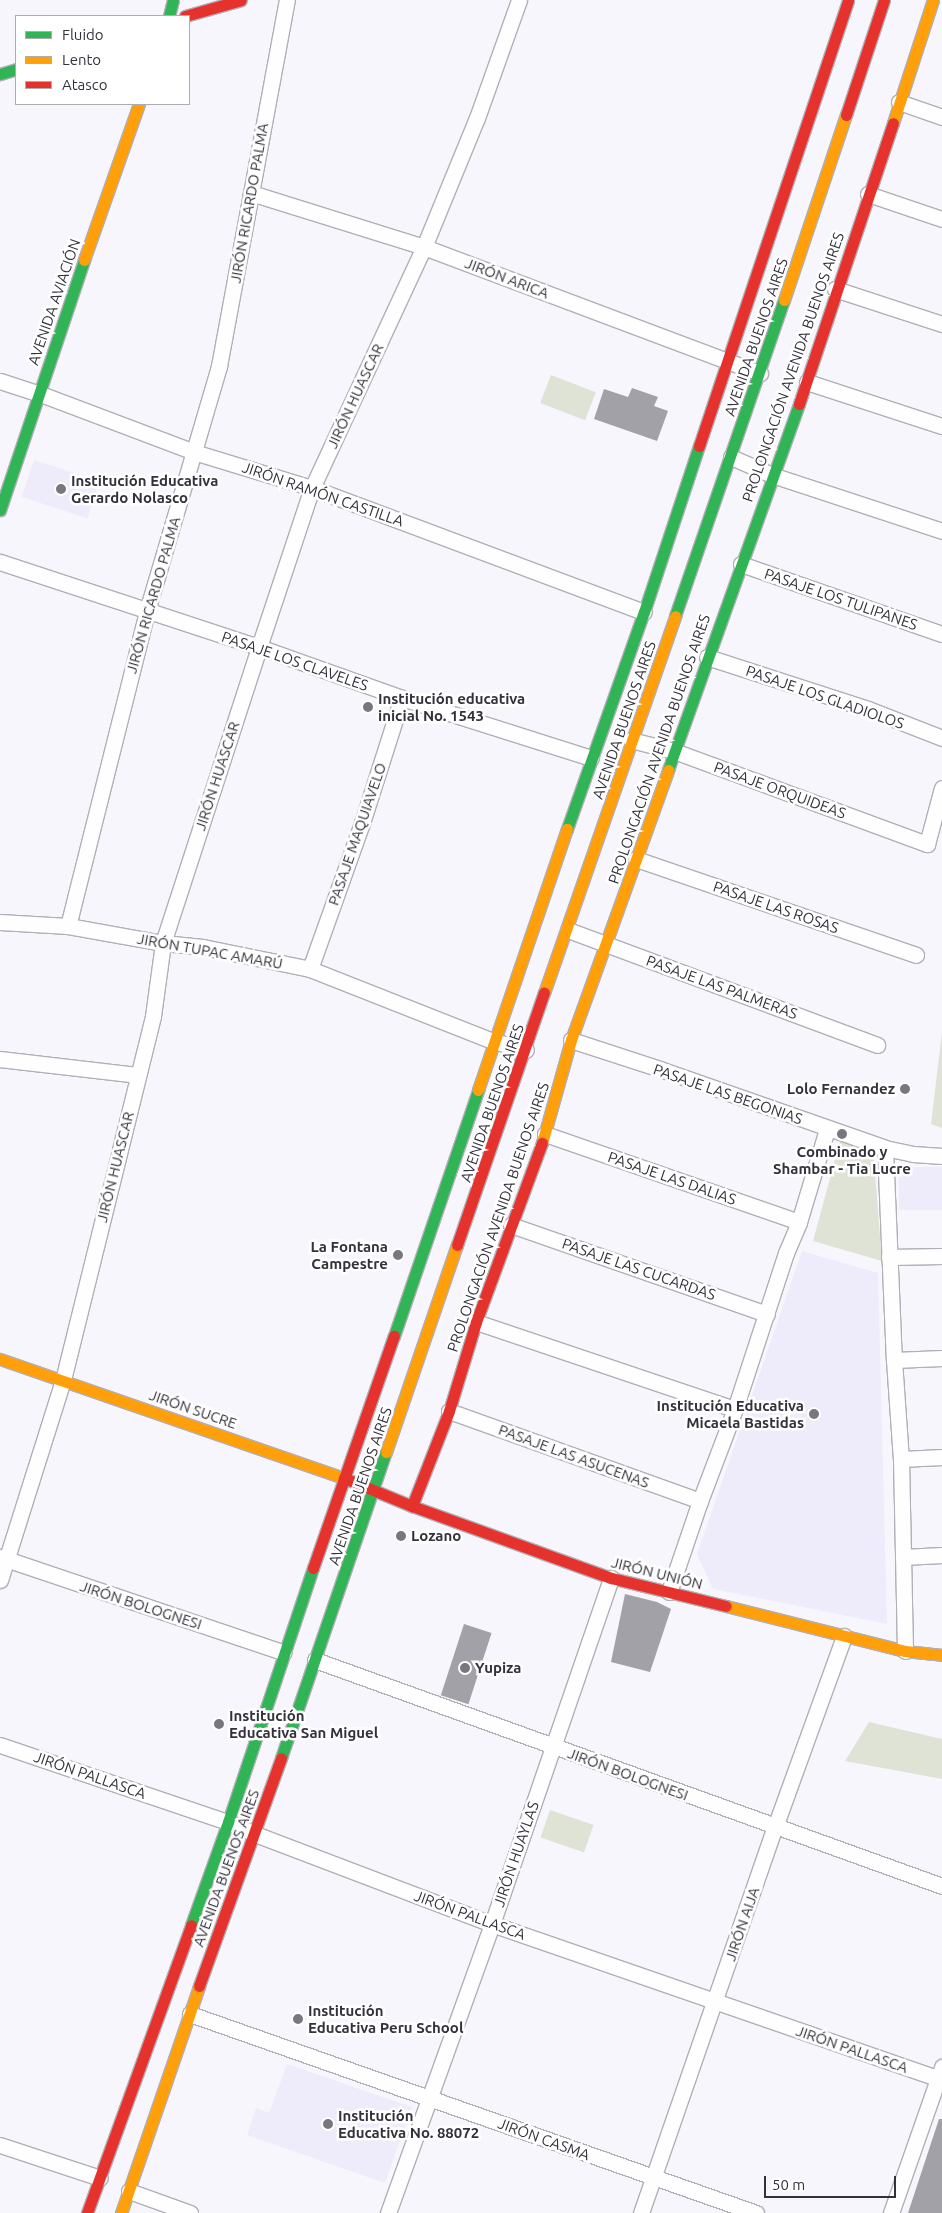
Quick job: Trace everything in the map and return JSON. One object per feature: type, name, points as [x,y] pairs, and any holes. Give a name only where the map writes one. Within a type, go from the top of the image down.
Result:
[{"type":"main road","points":[[169,15],[173,0]]},
{"type":"main road","points":[[188,15],[241,0]]},
{"type":"main road","name":"AVENIDA BUENOS AIRES","points":[[87,2213],[228,1822],[283,1652],[345,1478],[493,1041],[591,758],[644,612],[848,0]]},
{"type":"main road","name":"AVENIDA BUENOS AIRES","points":[[121,2213],[255,1834],[568,930],[631,740],[760,373],[884,0]]},
{"type":"main road","name":"PROLONGACIÓN AVENIDA BUENOS AIRES","points":[[412,1506],[449,1410],[476,1322],[545,1134],[571,1040],[607,944],[707,657],[806,382],[899,102],[935,3]]},
{"type":"main road","points":[[0,74],[15,69]]},
{"type":"main road","name":"AVENIDA AVIACIÓN","points":[[0,510],[38,392],[139,105]]},
{"type":"main road","name":"JIRÓN SUCRE","points":[[0,1359],[345,1478],[374,1491]]},
{"type":"main road","name":"JIRÓN UNIÓN","points":[[374,1491],[611,1578],[905,1651],[926,1655],[942,1655]]},
{"type":"street","name":"JIRÓN RICARDO PALMA","points":[[68,926],[147,611],[219,366],[287,0]]},
{"type":"street","name":"JIRÓN HUASCAR","points":[[0,1580],[3,1559],[63,1380],[153,1016],[163,943],[259,647],[312,488],[424,247],[477,118],[519,0]]},
{"type":"street","points":[[899,102],[942,117]]},
{"type":"street","name":"JIRÓN ARICA","points":[[251,193],[424,247],[760,373]]},
{"type":"street","points":[[868,194],[942,219]]},
{"type":"street","points":[[836,289],[942,324]]},
{"type":"street","name":"JIRÓN RAMÓN CASTILLA","points":[[0,381],[38,392],[194,452],[312,488],[644,612]]},
{"type":"street","points":[[806,382],[942,426]]},
{"type":"street","points":[[731,457],[772,475],[942,530]]},
{"type":"street","name":"PASAJE LOS CLAVELES","points":[[0,562],[259,647],[402,698],[591,758]]},
{"type":"street","name":"PASAJE LOS TULIPANES","points":[[741,564],[942,634]]},
{"type":"street","name":"PASAJE LOS GLADIOLOS","points":[[707,657],[868,709],[942,738]]},
{"type":"street","name":"PASAJE MAQUIAVELO","points":[[310,969],[362,823],[402,698]]},
{"type":"street","name":"PASAJE ORQUIDEAS","points":[[631,740],[674,751],[927,844],[942,788]]},
{"type":"street","name":"PASAJE LAS ROSAS","points":[[636,859],[916,955]]},
{"type":"street","name":"JIRÓN TUPAC AMARÚ","points":[[0,922],[68,926],[163,943],[203,947],[310,969],[493,1041],[526,1050]]},
{"type":"street","name":"PASAJE LAS PALMERAS","points":[[568,930],[877,1045]]},
{"type":"street","name":"PASAJE LAS BEGONIAS","points":[[571,1040],[660,1069],[885,1148],[913,1154],[942,1156]]},
{"type":"street","points":[[0,1059],[138,1076]]},
{"type":"street","points":[[669,1592],[700,1501],[735,1409],[799,1222],[827,1128]]},
{"type":"street","name":"PASAJE LAS DALIAS","points":[[545,1134],[799,1222]]},
{"type":"street","points":[[885,1148],[894,1360],[901,1459],[905,1651]]},
{"type":"street","name":"PASAJE LAS CUCARDAS","points":[[511,1225],[767,1314]]},
{"type":"street","points":[[889,1258],[942,1256]]},
{"type":"street","points":[[476,1322],[735,1409]]},
{"type":"street","points":[[894,1360],[942,1358]]},
{"type":"street","name":"PASAJE LAS ASUCENAS","points":[[449,1410],[700,1501]]},
{"type":"street","points":[[901,1459],[942,1458]]},
{"type":"street","points":[[903,1557],[942,1555]]},
{"type":"street","name":"JIRÓN BOLOGNESI","points":[[3,1559],[283,1652]]},
{"type":"street","name":"JIRÓN HUAYLAS","points":[[388,2213],[492,1924],[611,1578]]},
{"type":"street","name":"JIRÓN AIJA","points":[[641,2213],[775,1827],[844,1636]]},
{"type":"street","name":"JIRÓN BOLOGNESI","points":[[315,1660],[942,1886]]},
{"type":"street","name":"JIRÓN PALLASCA","points":[[0,1745],[228,1822],[492,1924],[941,2076]]},
{"type":"street","name":"JIRÓN CASMA","points":[[190,2014],[756,2213]]},
{"type":"street","points":[[891,2213],[941,2076]]},
{"type":"street","points":[[0,2145],[100,2178]]},
{"type":"street","points":[[128,2192],[190,2213]]},
{"type":"shaded area","points":[[551,375],[596,392],[585,420],[540,403]]},
{"type":"shaded area","name":"Institución Educativa Gerardo Nolasco","points":[[34,460],[100,481],[88,518],[22,497]]},
{"type":"shaded area","points":[[942,1032],[942,1128],[931,1124]]},
{"type":"shaded area","points":[[842,1134],[873,1149],[882,1261],[813,1241]]},
{"type":"shaded area","points":[[899,1167],[942,1167],[942,1210],[899,1210]]},
{"type":"shaded area","name":"Institución Educativa Micaela Bastidas","points":[[802,1251],[878,1273],[887,1624],[713,1589],[697,1554]]},
{"type":"shaded area","points":[[869,1722],[942,1739],[942,1779],[845,1761]]},
{"type":"shaded area","points":[[550,1810],[593,1825],[584,1852],[541,1837]]},
{"type":"shaded area","name":"Institución Educativa No. 88072","points":[[287,2064],[412,2107],[385,2183],[247,2135],[256,2108],[269,2113]]},
{"type":"building","points":[[632,388],[658,397],[654,406],[668,411],[657,441],[594,419],[604,389],[628,397]]},
{"type":"building","points":[[625,1594],[657,1602],[671,1609],[650,1672],[611,1662]]},
{"type":"building","name":"Yupiza","points":[[464,1624],[492,1633],[468,1704],[441,1695]]},
{"type":"building","points":[[939,2119],[942,2119],[942,2213],[908,2213]]},
{"type":"traffic: fast","points":[[169,15],[173,0]]},
{"type":"traffic: fast","points":[[0,74],[15,69]]},
{"type":"traffic: fast","points":[[0,510],[84,260]]},
{"type":"traffic: fast","points":[[675,616],[784,300]]},
{"type":"traffic: fast","points":[[668,770],[799,404]]},
{"type":"traffic: fast","points":[[567,829],[644,612],[699,446]]},
{"type":"traffic: fast","points":[[394,1336],[478,1090]]},
{"type":"traffic: fast","points":[[281,1758],[386,1452]]},
{"type":"traffic: fast","points":[[191,1925],[228,1822],[313,1568]]},
{"type":"traffic: slow","points":[[893,123],[933,0]]},
{"type":"traffic: slow","points":[[84,260],[139,105]]},
{"type":"traffic: slow","points":[[784,300],[846,115]]},
{"type":"traffic: slow","points":[[544,993],[675,616]]},
{"type":"traffic: slow","points":[[542,1143],[571,1040],[668,770]]},
{"type":"traffic: slow","points":[[478,1090],[567,829]]},
{"type":"traffic: slow","points":[[386,1452],[457,1245]]},
{"type":"traffic: slow","points":[[0,1359],[344,1478]]},
{"type":"traffic: slow","points":[[726,1606],[905,1651],[942,1655]]},
{"type":"traffic: slow","points":[[121,2213],[199,1986]]},
{"type":"traffic: jam","points":[[188,15],[241,0]]},
{"type":"traffic: jam","points":[[699,446],[848,0]]},
{"type":"traffic: jam","points":[[846,115],[884,0]]},
{"type":"traffic: jam","points":[[799,404],[893,123]]},
{"type":"traffic: jam","points":[[457,1245],[544,993]]},
{"type":"traffic: jam","points":[[412,1506],[449,1411],[476,1322],[542,1143]]},
{"type":"traffic: jam","points":[[313,1568],[394,1336]]},
{"type":"traffic: jam","points":[[344,1478],[412,1506],[611,1578],[726,1606]]},
{"type":"traffic: jam","points":[[199,1986],[281,1758]]},
{"type":"traffic: jam","points":[[87,2213],[191,1925]]},
{"type":"place","name":"Institución Educativa Gerardo Nolasco","points":[[61,489]]},
{"type":"place","name":"Institución educativa inicial No. 1543","points":[[368,707]]},
{"type":"place","name":"Lolo Fernandez","points":[[905,1089]]},
{"type":"place","name":"Combinado y Shambar - Tia Lucre","points":[[842,1134]]},
{"type":"place","name":"La Fontana Campestre","points":[[398,1255]]},
{"type":"place","name":"Institución Educativa Micaela Bastidas","points":[[814,1414]]},
{"type":"place","name":"Lozano","points":[[401,1536]]},
{"type":"place","name":"Yupiza","points":[[465,1668]]},
{"type":"place","name":"Institución Educativa San Miguel","points":[[219,1724]]},
{"type":"place","name":"Institución Educativa Peru School","points":[[298,2019]]},
{"type":"place","name":"Institución Educativa No. 88072","points":[[328,2124]]}]
